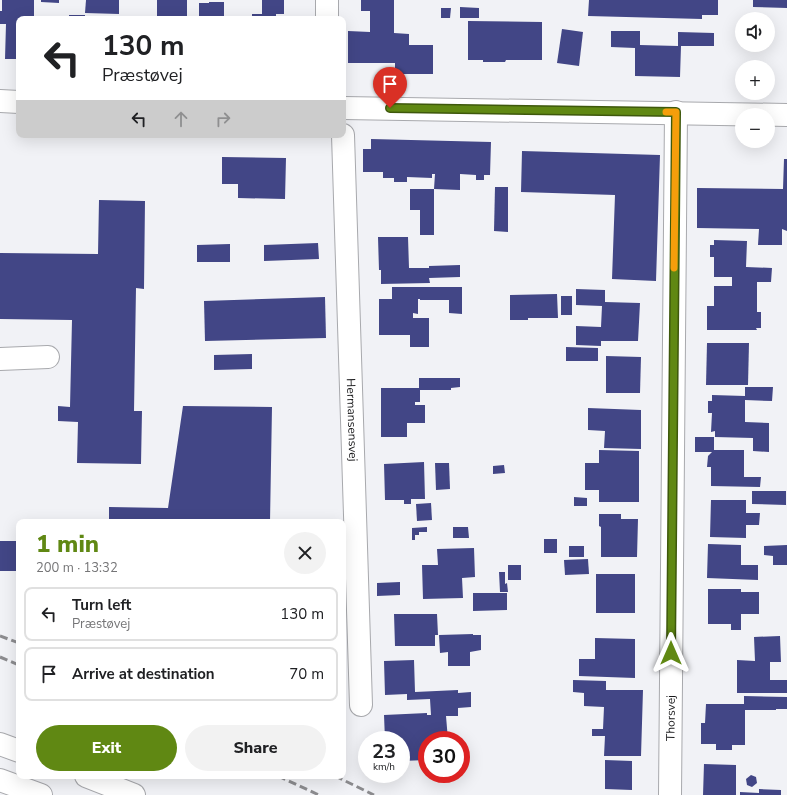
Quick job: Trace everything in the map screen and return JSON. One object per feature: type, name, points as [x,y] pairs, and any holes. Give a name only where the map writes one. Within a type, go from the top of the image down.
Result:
[{"type":"street","points":[[327,0],[327,16]]},
{"type":"street","points":[[0,101],[16,102]]},
{"type":"street","points":[[346,108],[676,112],[787,115]]},
{"type":"street","name":"Thorsvej","points":[[670,795],[676,112]]},
{"type":"street","name":"Hermansensvej","points":[[343,138],[361,705]]},
{"type":"street","points":[[0,359],[48,358]]},
{"type":"street","points":[[0,744],[16,750]]},
{"type":"street","points":[[94,779],[134,795]]},
{"type":"street","points":[[0,780],[41,795]]},
{"type":"building","points":[[2,0],[34,0],[34,16],[16,16],[16,59],[5,59],[6,24],[0,24],[0,11],[2,11]]},
{"type":"building","points":[[41,0],[59,0],[59,3],[41,2]]},
{"type":"building","points":[[86,0],[119,0],[119,14],[85,13]]},
{"type":"building","points":[[157,0],[187,0],[187,16],[157,16]]},
{"type":"building","points":[[262,0],[284,0],[284,14],[276,14],[276,16],[252,16],[252,14],[262,14]]},
{"type":"building","points":[[361,0],[394,0],[394,33],[409,34],[409,45],[433,45],[433,74],[400,74],[400,72],[395,72],[395,63],[348,63],[348,31],[370,32],[370,11],[361,11]]},
{"type":"building","points":[[589,0],[718,0],[718,15],[702,15],[702,19],[588,16]]},
{"type":"building","points":[[753,0],[787,0],[787,8],[753,7]]},
{"type":"building","points":[[224,2],[224,16],[199,16],[199,3]]},
{"type":"building","points":[[460,7],[479,8],[479,18],[460,18]]},
{"type":"building","points":[[441,8],[451,8],[450,18],[441,18]]},
{"type":"building","points":[[69,15],[85,15],[85,16]]},
{"type":"building","points":[[468,21],[542,22],[542,60],[506,60],[505,62],[483,62],[483,60],[468,60]]},
{"type":"building","points":[[562,29],[583,32],[579,66],[557,63]]},
{"type":"building","points":[[611,31],[640,31],[640,45],[678,46],[678,32],[714,33],[714,46],[681,46],[680,77],[635,76],[635,48],[611,47]]},
{"type":"building","points":[[371,139],[491,142],[490,175],[484,175],[484,180],[476,180],[476,175],[460,174],[460,190],[434,189],[435,174],[432,174],[432,178],[407,177],[407,182],[394,182],[394,178],[383,178],[383,172],[363,172],[363,149],[371,149]]},
{"type":"building","points":[[522,151],[660,155],[656,281],[612,279],[615,195],[521,192]]},
{"type":"building","points":[[222,157],[286,158],[285,199],[238,198],[238,184],[222,184]]},
{"type":"building","points":[[784,159],[787,159],[787,231],[782,229],[782,245],[758,245],[759,229],[697,228],[697,188],[783,189]]},
{"type":"building","points":[[495,187],[508,187],[508,232],[494,231]]},
{"type":"building","points":[[410,189],[434,189],[434,235],[420,235],[420,210],[410,210]]},
{"type":"building","points":[[99,200],[145,201],[144,289],[136,288],[134,411],[142,411],[141,464],[77,463],[78,422],[58,421],[58,406],[70,407],[72,320],[0,319],[0,253],[98,254]]},
{"type":"building","points":[[378,237],[408,237],[409,268],[460,265],[460,277],[429,278],[430,283],[381,284]]},
{"type":"building","points":[[714,240],[747,241],[746,267],[772,268],[771,282],[757,282],[757,312],[761,312],[761,328],[756,328],[757,330],[707,330],[707,306],[714,306],[714,286],[732,286],[732,277],[714,277],[714,257],[710,257],[710,245],[714,245]]},
{"type":"building","points":[[318,243],[319,259],[264,261],[264,245]]},
{"type":"building","points":[[230,244],[230,262],[197,262],[197,245]]},
{"type":"building","points":[[392,287],[462,287],[462,314],[449,313],[449,300],[418,299],[418,314],[413,313],[413,318],[429,318],[429,347],[410,347],[410,335],[379,335],[379,299],[392,299]]},
{"type":"building","points":[[576,289],[605,290],[605,302],[640,303],[638,341],[601,341],[601,346],[576,345],[576,326],[601,327],[602,306],[576,305]]},
{"type":"building","points":[[557,294],[558,318],[528,318],[528,320],[510,320],[510,295]]},
{"type":"building","points":[[561,296],[572,296],[572,315],[561,315]]},
{"type":"building","points":[[325,297],[326,338],[205,341],[204,301]]},
{"type":"building","points":[[707,343],[749,343],[748,385],[706,385]]},
{"type":"building","points":[[566,347],[598,348],[598,361],[566,361]]},
{"type":"building","points":[[252,354],[252,369],[214,370],[214,355]]},
{"type":"building","points":[[606,356],[641,357],[640,393],[606,393]]},
{"type":"building","points":[[419,378],[460,378],[460,387],[451,388],[451,390],[420,390],[420,402],[415,402],[415,405],[425,405],[425,423],[407,423],[407,437],[381,437],[381,388],[419,388]]},
{"type":"building","points":[[745,387],[773,387],[772,401],[745,400],[745,422],[769,423],[769,452],[753,451],[753,438],[715,437],[715,431],[711,432],[712,413],[708,413],[708,401],[712,401],[712,395],[745,396]]},
{"type":"building","points":[[183,406],[272,407],[270,519],[109,519],[109,507],[168,508]]},
{"type":"building","points":[[588,408],[641,410],[641,449],[604,448],[605,431],[588,430]]},
{"type":"building","points":[[695,437],[714,437],[714,450],[744,450],[744,477],[761,477],[760,487],[711,486],[711,467],[707,467],[708,456],[712,452],[695,452]]},
{"type":"building","points":[[599,450],[639,451],[639,502],[599,502],[599,490],[585,490],[585,463],[599,463]]},
{"type":"building","points":[[424,462],[425,499],[411,499],[411,504],[404,504],[404,500],[385,500],[384,464]]},
{"type":"building","points":[[435,463],[449,463],[450,489],[436,490]]},
{"type":"building","points":[[504,465],[505,473],[493,474],[493,466]]},
{"type":"building","points":[[752,491],[786,491],[786,505],[752,504]]},
{"type":"building","points":[[574,497],[587,498],[587,506],[574,506]]},
{"type":"building","points":[[711,500],[746,500],[746,513],[760,513],[759,525],[746,525],[746,538],[710,537]]},
{"type":"building","points":[[431,503],[432,520],[417,521],[416,504]]},
{"type":"building","points":[[599,514],[621,514],[621,519],[638,519],[637,557],[601,557],[601,527],[599,526]]},
{"type":"building","points":[[427,527],[427,532],[419,532],[419,535],[415,535],[415,540],[412,540],[412,528]]},
{"type":"building","points":[[453,527],[468,527],[469,538],[453,538]]},
{"type":"building","points":[[544,539],[557,539],[557,553],[544,553]]},
{"type":"building","points":[[0,541],[16,541],[16,571],[0,571]]},
{"type":"building","points":[[708,544],[741,545],[741,565],[758,565],[758,580],[707,578]]},
{"type":"building","points":[[787,545],[787,565],[773,565],[773,556],[764,555],[764,546]]},
{"type":"building","points":[[569,546],[584,546],[584,557],[569,557]]},
{"type":"building","points":[[474,548],[475,577],[462,578],[463,598],[423,599],[422,565],[438,565],[437,549]]},
{"type":"building","points":[[588,559],[589,574],[565,575],[564,560]]},
{"type":"building","points":[[508,565],[521,565],[521,580],[508,580]]},
{"type":"building","points":[[499,572],[505,572],[505,584],[507,583],[508,592],[500,592]]},
{"type":"building","points":[[596,574],[635,574],[635,613],[596,613]]},
{"type":"building","points":[[400,582],[400,595],[377,596],[377,583]]},
{"type":"building","points":[[708,589],[741,589],[741,592],[759,592],[759,614],[741,614],[741,630],[731,630],[731,624],[708,624]]},
{"type":"building","points":[[473,593],[507,593],[507,610],[473,611]]},
{"type":"building","points":[[394,614],[437,614],[438,635],[435,635],[435,646],[395,646]]},
{"type":"building","points":[[439,635],[481,635],[481,650],[470,652],[470,666],[448,666],[448,652],[440,653]]},
{"type":"building","points":[[780,636],[781,662],[770,662],[770,680],[787,680],[787,693],[737,693],[737,660],[755,661],[754,637]]},
{"type":"building","points":[[595,638],[635,639],[635,678],[579,676],[579,659],[595,659]]},
{"type":"building","points":[[414,660],[415,692],[458,690],[458,693],[471,692],[471,707],[458,708],[458,716],[446,716],[447,731],[418,731],[418,760],[410,761],[410,731],[385,731],[384,715],[427,713],[427,715],[431,715],[430,699],[407,700],[407,694],[385,695],[384,661]]},
{"type":"building","points":[[573,680],[606,681],[606,690],[643,690],[641,756],[604,756],[605,736],[592,736],[592,729],[603,729],[604,707],[584,706],[584,693],[573,692]]},
{"type":"building","points":[[744,696],[787,697],[787,709],[745,710],[745,745],[732,745],[732,750],[716,750],[716,744],[701,744],[701,723],[705,723],[706,704],[744,704]]},
{"type":"building","points":[[605,760],[632,761],[632,790],[605,789]]},
{"type":"building","points":[[704,764],[736,765],[736,795],[703,795]]},
{"type":"building","points":[[751,775],[756,777],[757,783],[752,787],[747,785],[746,779]]},
{"type":"building","points":[[759,789],[781,790],[781,795],[740,795],[740,792],[759,793]]},
{"type":"railway","points":[[0,636],[16,642]]},
{"type":"railway","points":[[0,657],[16,664]]},
{"type":"railway","points":[[284,779],[319,795]]},
{"type":"railway","points":[[341,779],[374,795]]},
{"type":"slow traffic","points":[[666,112],[676,112],[674,268]]},
{"type":"route","points":[[390,108],[676,112],[671,653]]}]
